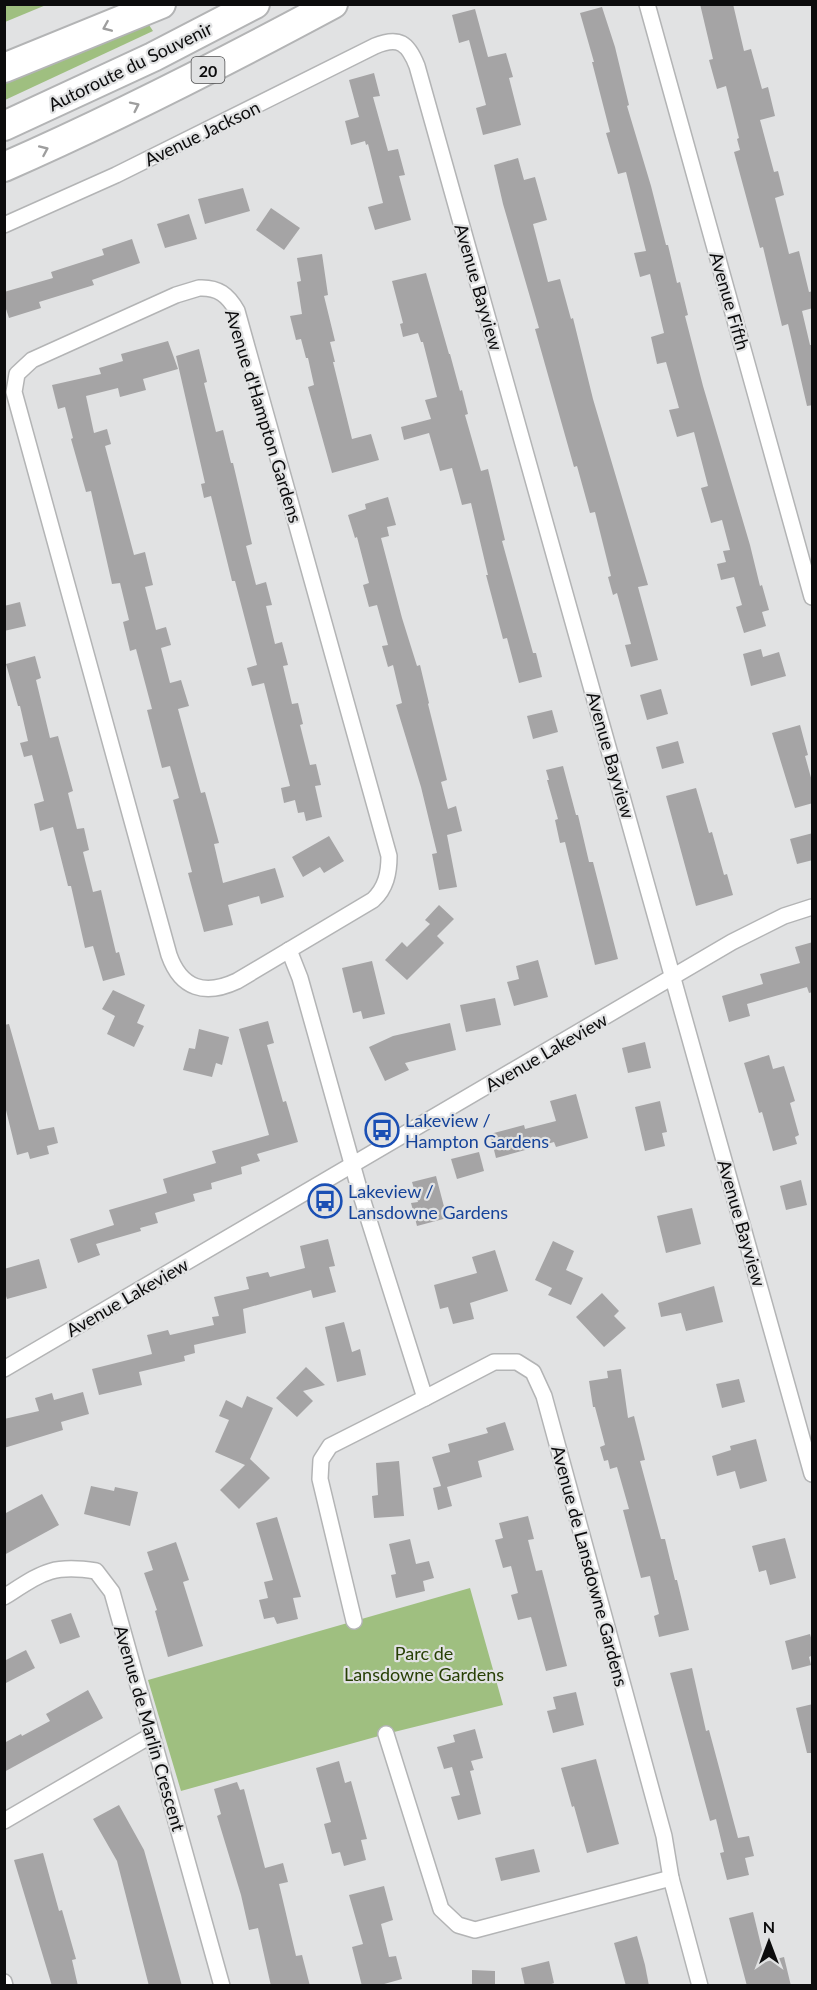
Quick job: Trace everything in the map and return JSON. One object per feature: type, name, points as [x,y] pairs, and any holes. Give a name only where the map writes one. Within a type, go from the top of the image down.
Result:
[{"type":"highway","points":[[4,68],[160,4]]},
{"type":"highway","name":"Autoroute du Souvenir","points":[[4,126],[153,57],[255,4]]},
{"type":"highway","name":"Autoroute du Souvenir","points":[[4,167],[82,132],[229,60],[333,4]]},
{"type":"street","name":"Avenue Fifth","points":[[647,4],[813,597]]},
{"type":"street","name":"Avenue Jackson","points":[[4,225],[166,151],[375,46],[387,41],[399,41]]},
{"type":"street","name":"Avenue Bayview","points":[[399,41],[410,50],[417,66],[813,1474]]},
{"type":"street","name":"Avenue d'Hampton Gardens","points":[[199,288],[217,290],[225,295],[237,311],[389,856],[387,877],[380,894],[289,950],[237,981],[214,990],[194,987],[185,981],[172,965],[15,402],[17,374],[32,360],[176,295],[199,288]]},
{"type":"street","name":"Avenue Lakeview","points":[[4,1369],[751,932],[784,916],[813,907]]},
{"type":"street","points":[[289,950],[300,978],[352,1166],[425,1398]]},
{"type":"street","name":"Avenue de Lansdowne Gardens","points":[[354,1621],[320,1479],[321,1460],[330,1446],[494,1362],[517,1362],[533,1372],[544,1396],[664,1836],[671,1878],[700,1986]]},
{"type":"street","name":"Avenue de Marlin Crescent","points":[[4,1597],[43,1572],[70,1567],[96,1571],[112,1592],[222,1986]]},
{"type":"street","points":[[386,1734],[441,1909],[458,1925],[475,1930],[671,1878]]},
{"type":"street","points":[[4,1821],[152,1735]]},
{"type":"green space","points":[[5,4],[46,4],[46,5],[5,22]]},
{"type":"green space","points":[[145,19],[153,31],[5,100],[5,74]]},
{"type":"green space","name":"Parc de Lansdowne Gardens","points":[[470,1588],[503,1705],[386,1734],[181,1791],[148,1680]]},
{"type":"building","points":[[700,4],[733,4],[744,51],[751,49],[762,89],[768,87],[775,116],[760,120],[774,172],[778,171],[784,195],[775,198],[789,254],[799,251],[809,292],[813,291],[813,308],[802,311],[810,345],[813,345],[813,405],[807,406],[788,324],[782,326],[763,247],[760,248],[734,152],[740,150],[737,139],[739,138],[726,86],[717,89],[709,60],[713,59]]},
{"type":"building","points":[[602,7],[615,47],[629,105],[627,106],[666,245],[668,245],[677,283],[680,282],[688,315],[685,316],[703,386],[760,586],[762,585],[769,610],[762,612],[766,626],[744,633],[736,607],[742,605],[734,577],[721,580],[717,564],[726,562],[723,551],[730,550],[722,520],[711,523],[701,488],[708,486],[694,432],[677,437],[669,410],[679,408],[666,362],[657,364],[651,337],[664,333],[650,274],[640,277],[634,253],[646,251],[626,172],[618,174],[606,133],[610,132],[580,13]]},
{"type":"building","points":[[475,9],[488,57],[506,53],[513,77],[509,78],[521,125],[483,135],[476,108],[486,105],[469,40],[459,43],[452,15]]},
{"type":"building","points":[[374,73],[380,96],[373,97],[388,151],[398,149],[405,175],[399,176],[411,220],[375,230],[368,207],[383,203],[368,144],[366,145],[365,141],[351,145],[345,121],[359,117],[349,80]]},
{"type":"building","points":[[518,158],[524,180],[535,177],[547,220],[533,224],[548,282],[560,279],[571,319],[573,318],[593,399],[648,585],[638,587],[658,660],[631,667],[625,645],[631,644],[617,593],[613,595],[608,577],[611,576],[595,512],[590,513],[577,466],[574,467],[535,329],[539,328],[494,165]]},
{"type":"building","points":[[243,188],[250,211],[205,224],[198,199]]},
{"type":"building","points":[[271,208],[300,228],[284,250],[256,230]]},
{"type":"building","points":[[189,214],[197,239],[165,248],[157,224]]},
{"type":"building","points":[[132,239],[140,263],[92,280],[94,285],[39,302],[41,308],[9,318],[4,303],[4,292],[53,278],[51,272],[104,255],[102,249]]},
{"type":"building","points":[[322,254],[328,295],[324,296],[335,341],[330,342],[335,362],[333,362],[352,439],[371,434],[379,460],[332,473],[308,387],[314,385],[308,358],[306,358],[301,339],[296,340],[290,316],[302,314],[297,282],[301,281],[297,258]]},
{"type":"building","points":[[426,273],[460,391],[462,390],[468,414],[465,415],[481,471],[488,469],[505,540],[502,541],[533,653],[536,653],[542,677],[519,683],[507,638],[503,639],[486,575],[488,575],[471,503],[462,505],[452,468],[440,471],[429,433],[404,440],[401,427],[431,419],[425,400],[437,397],[423,342],[418,333],[403,337],[400,324],[403,323],[392,281]]},
{"type":"building","points":[[168,341],[178,369],[143,379],[146,390],[120,397],[118,388],[86,396],[94,433],[107,429],[111,444],[105,446],[134,555],[145,552],[153,585],[145,587],[156,630],[166,627],[171,645],[161,648],[170,683],[181,680],[189,706],[178,709],[201,793],[205,792],[219,843],[214,844],[223,883],[275,868],[284,897],[261,904],[259,896],[228,905],[233,925],[204,932],[188,873],[192,872],[173,800],[179,798],[170,766],[162,768],[147,710],[152,709],[136,649],[130,651],[123,622],[129,620],[120,583],[112,584],[91,491],[86,492],[71,439],[73,438],[65,407],[58,409],[52,385],[101,374],[99,368],[123,361],[121,354]]},
{"type":"building","points":[[199,349],[207,382],[204,383],[216,432],[223,430],[231,463],[233,463],[252,544],[246,546],[256,585],[266,582],[272,605],[266,606],[275,644],[282,642],[288,665],[283,666],[292,704],[298,703],[303,724],[300,725],[310,765],[316,764],[321,785],[315,786],[322,817],[306,821],[304,812],[298,813],[295,800],[284,803],[281,788],[290,786],[264,683],[252,686],[247,668],[257,665],[235,581],[232,581],[211,496],[204,498],[201,484],[205,483],[176,356]]},
{"type":"building","points":[[388,497],[396,525],[387,527],[389,536],[381,538],[402,618],[417,666],[420,665],[447,780],[441,782],[448,809],[456,806],[462,831],[447,835],[457,887],[439,890],[432,854],[437,853],[421,787],[396,705],[402,703],[393,665],[388,667],[382,646],[388,645],[377,605],[369,607],[363,585],[369,583],[357,537],[355,538],[348,515],[366,509],[365,504]]},
{"type":"building","points":[[20,602],[26,626],[4,631],[4,606]]},
{"type":"building","points":[[761,649],[763,657],[779,652],[786,676],[751,686],[743,654]]},
{"type":"building","points":[[35,656],[41,678],[36,680],[50,738],[58,736],[73,791],[68,793],[77,829],[84,828],[89,850],[83,852],[93,892],[101,890],[116,953],[119,952],[125,975],[103,981],[93,946],[85,948],[71,886],[68,886],[53,827],[40,831],[34,804],[44,801],[32,755],[24,757],[20,743],[28,741],[20,706],[18,706],[6,664]]},
{"type":"building","points":[[661,689],[668,714],[647,720],[640,695]]},
{"type":"building","points":[[552,710],[558,732],[533,739],[527,716]]},
{"type":"building","points":[[800,725],[813,785],[813,803],[795,808],[772,733]]},
{"type":"building","points":[[678,741],[684,763],[662,769],[656,747]]},
{"type":"building","points":[[563,766],[589,862],[593,862],[618,959],[595,965],[565,842],[560,843],[555,820],[558,819],[547,780],[549,780],[546,770]]},
{"type":"building","points":[[696,788],[709,833],[712,832],[724,875],[727,874],[733,895],[696,906],[666,796]]},
{"type":"building","points":[[813,833],[813,860],[797,864],[790,839]]},
{"type":"building","points":[[329,836],[344,861],[324,873],[320,867],[303,877],[292,857]]},
{"type":"building","points":[[439,905],[454,919],[437,936],[444,943],[407,980],[385,960],[402,942],[407,947],[430,924],[425,920]]},
{"type":"building","points":[[813,942],[813,992],[809,993],[807,987],[747,1004],[750,1016],[729,1022],[722,996],[763,984],[760,974],[800,963],[795,947]]},
{"type":"building","points":[[538,960],[548,997],[514,1006],[507,982],[519,979],[516,966]]},
{"type":"building","points":[[372,961],[385,1014],[363,1019],[361,1011],[353,1013],[342,968]]},
{"type":"building","points":[[113,990],[145,1005],[137,1023],[144,1026],[134,1047],[107,1034],[115,1016],[102,1009]]},
{"type":"building","points":[[495,998],[501,1025],[466,1032],[460,1005]]},
{"type":"building","points":[[268,1021],[274,1043],[267,1045],[283,1102],[286,1101],[298,1142],[257,1154],[260,1161],[241,1167],[242,1174],[211,1183],[212,1189],[193,1194],[195,1201],[155,1213],[158,1223],[140,1228],[141,1231],[96,1244],[100,1255],[78,1263],[70,1239],[114,1225],[109,1210],[167,1193],[163,1179],[216,1163],[212,1151],[269,1135],[239,1029]]},
{"type":"building","points":[[450,1023],[456,1050],[405,1063],[409,1070],[385,1081],[369,1047],[393,1036]]},
{"type":"building","points":[[9,1024],[39,1130],[54,1127],[58,1143],[47,1146],[49,1154],[30,1159],[28,1152],[17,1155],[4,1102],[4,1025]]},
{"type":"building","points":[[199,1029],[229,1037],[222,1065],[216,1063],[212,1077],[183,1070],[189,1048],[195,1049]]},
{"type":"building","points":[[645,1042],[651,1068],[628,1073],[622,1048]]},
{"type":"building","points":[[769,1055],[773,1069],[784,1066],[795,1101],[790,1103],[799,1135],[795,1137],[797,1144],[773,1151],[744,1063]]},
{"type":"building","points":[[576,1094],[588,1138],[556,1147],[554,1142],[496,1158],[490,1134],[524,1125],[525,1129],[556,1121],[550,1101]]},
{"type":"building","points":[[660,1101],[667,1132],[662,1133],[665,1146],[645,1151],[635,1107]]},
{"type":"building","points":[[479,1152],[484,1171],[457,1179],[451,1159]]},
{"type":"building","points":[[436,1176],[447,1218],[417,1226],[411,1203],[418,1202],[412,1182]]},
{"type":"building","points":[[801,1180],[807,1205],[786,1210],[780,1186]]},
{"type":"building","points":[[692,1208],[701,1244],[666,1253],[657,1216]]},
{"type":"building","points":[[328,1239],[335,1266],[329,1267],[336,1292],[313,1298],[311,1290],[243,1309],[246,1333],[194,1345],[195,1353],[184,1356],[185,1361],[139,1372],[142,1385],[99,1395],[92,1369],[152,1354],[147,1335],[168,1330],[170,1335],[214,1325],[212,1317],[219,1316],[214,1297],[249,1289],[246,1277],[268,1272],[270,1277],[305,1268],[300,1246]]},
{"type":"building","points":[[553,1241],[574,1251],[566,1270],[583,1278],[571,1305],[548,1295],[552,1288],[535,1280]]},
{"type":"building","points":[[495,1250],[508,1291],[470,1303],[474,1319],[453,1324],[448,1307],[440,1309],[434,1285],[477,1273],[472,1257]]},
{"type":"building","points":[[39,1259],[47,1288],[7,1299],[4,1290],[4,1269]]},
{"type":"building","points":[[714,1286],[723,1322],[686,1331],[681,1313],[661,1317],[658,1303]]},
{"type":"building","points":[[602,1293],[619,1311],[614,1316],[626,1328],[604,1347],[576,1317]]},
{"type":"building","points":[[344,1322],[352,1352],[360,1349],[366,1375],[337,1382],[325,1327]]},
{"type":"building","points":[[306,1367],[325,1385],[303,1391],[313,1401],[297,1417],[276,1398]]},
{"type":"building","points":[[621,1369],[628,1418],[634,1416],[645,1460],[640,1461],[661,1539],[665,1539],[675,1580],[677,1580],[689,1630],[659,1637],[654,1616],[659,1614],[650,1576],[641,1578],[623,1510],[629,1509],[617,1467],[610,1469],[608,1460],[604,1461],[600,1447],[605,1445],[595,1407],[593,1407],[589,1381],[608,1378],[607,1371]]},
{"type":"building","points":[[739,1379],[745,1402],[722,1408],[716,1384]]},
{"type":"building","points":[[83,1392],[89,1414],[61,1422],[63,1430],[4,1448],[4,1419],[39,1411],[35,1398],[52,1393],[54,1400]]},
{"type":"building","points":[[247,1396],[273,1408],[250,1459],[270,1478],[239,1509],[220,1490],[245,1465],[215,1452],[229,1420],[219,1416],[226,1400],[242,1408]]},
{"type":"building","points":[[505,1422],[514,1450],[478,1461],[482,1477],[447,1487],[452,1506],[438,1510],[433,1488],[441,1486],[432,1457],[450,1452],[448,1444],[488,1433],[486,1428]]},
{"type":"building","points":[[756,1439],[767,1481],[740,1489],[735,1471],[717,1476],[712,1456],[731,1450],[730,1446]]},
{"type":"building","points":[[399,1461],[404,1516],[374,1518],[372,1496],[378,1495],[376,1463]]},
{"type":"building","points":[[91,1486],[114,1491],[115,1487],[138,1492],[130,1526],[84,1514]]},
{"type":"building","points":[[42,1494],[59,1525],[4,1555],[4,1514]]},
{"type":"building","points":[[528,1516],[534,1539],[528,1540],[536,1571],[542,1570],[567,1666],[546,1671],[531,1617],[518,1620],[511,1595],[518,1593],[511,1566],[503,1568],[495,1540],[503,1538],[499,1523]]},
{"type":"building","points":[[277,1517],[301,1597],[293,1598],[298,1619],[277,1624],[274,1617],[264,1619],[259,1600],[268,1598],[264,1582],[273,1580],[256,1523]]},
{"type":"building","points":[[785,1538],[796,1578],[770,1585],[766,1570],[759,1572],[752,1546]]},
{"type":"building","points":[[410,1539],[416,1564],[429,1561],[434,1578],[423,1581],[425,1591],[396,1598],[391,1575],[396,1574],[389,1544]]},
{"type":"building","points":[[176,1542],[189,1580],[183,1582],[203,1646],[168,1657],[155,1611],[157,1610],[144,1573],[153,1570],[147,1552]]},
{"type":"building","points":[[71,1613],[80,1637],[60,1644],[51,1620]]},
{"type":"building","points":[[810,1634],[813,1645],[813,1655],[809,1657],[811,1665],[792,1670],[785,1641]]},
{"type":"building","points":[[26,1650],[35,1668],[4,1684],[4,1661]]},
{"type":"building","points":[[692,1668],[706,1731],[709,1730],[738,1838],[749,1836],[754,1856],[745,1858],[749,1875],[727,1880],[720,1853],[724,1852],[716,1819],[710,1821],[670,1673]]},
{"type":"building","points":[[88,1690],[103,1718],[4,1772],[4,1743],[50,1721],[46,1714]]},
{"type":"building","points":[[576,1692],[584,1725],[553,1733],[547,1711],[556,1709],[553,1697]]},
{"type":"building","points":[[813,1704],[813,1753],[807,1753],[796,1708]]},
{"type":"building","points":[[475,1729],[483,1758],[471,1761],[474,1770],[470,1771],[481,1814],[458,1820],[451,1797],[460,1795],[452,1767],[444,1769],[437,1747],[455,1742],[453,1735]]},
{"type":"building","points":[[596,1759],[619,1844],[587,1853],[561,1768]]},
{"type":"building","points":[[339,1761],[345,1783],[351,1781],[367,1839],[361,1840],[366,1860],[344,1866],[340,1852],[332,1854],[324,1824],[331,1822],[316,1768]]},
{"type":"building","points":[[237,1782],[240,1790],[244,1789],[265,1868],[283,1863],[288,1882],[279,1884],[296,1956],[302,1955],[310,1986],[271,1986],[258,1928],[249,1930],[217,1816],[221,1814],[214,1789]]},
{"type":"building","points":[[119,1805],[144,1850],[182,1986],[149,1986],[117,1861],[93,1819]]},
{"type":"building","points":[[534,1849],[540,1872],[501,1881],[495,1858]]},
{"type":"building","points":[[43,1853],[59,1911],[62,1910],[76,1959],[72,1960],[78,1986],[52,1986],[14,1860]]},
{"type":"building","points":[[384,1886],[393,1920],[381,1924],[389,1957],[396,1956],[402,1979],[377,1986],[362,1986],[352,1947],[363,1944],[349,1895]]},
{"type":"building","points":[[753,1912],[765,1962],[784,1957],[791,1986],[747,1986],[729,1918]]},
{"type":"building","points":[[637,1936],[649,1986],[626,1986],[614,1943]]},
{"type":"building","points":[[549,1961],[554,1983],[546,1986],[525,1986],[521,1968]]},
{"type":"building","points":[[472,1970],[495,1971],[495,1986],[472,1986]]},
{"type":"place","name":"Lakeview / Hampton Gardens","points":[[382,1130]]},
{"type":"place","name":"Lakeview / Lansdowne Gardens","points":[[325,1201]]}]
